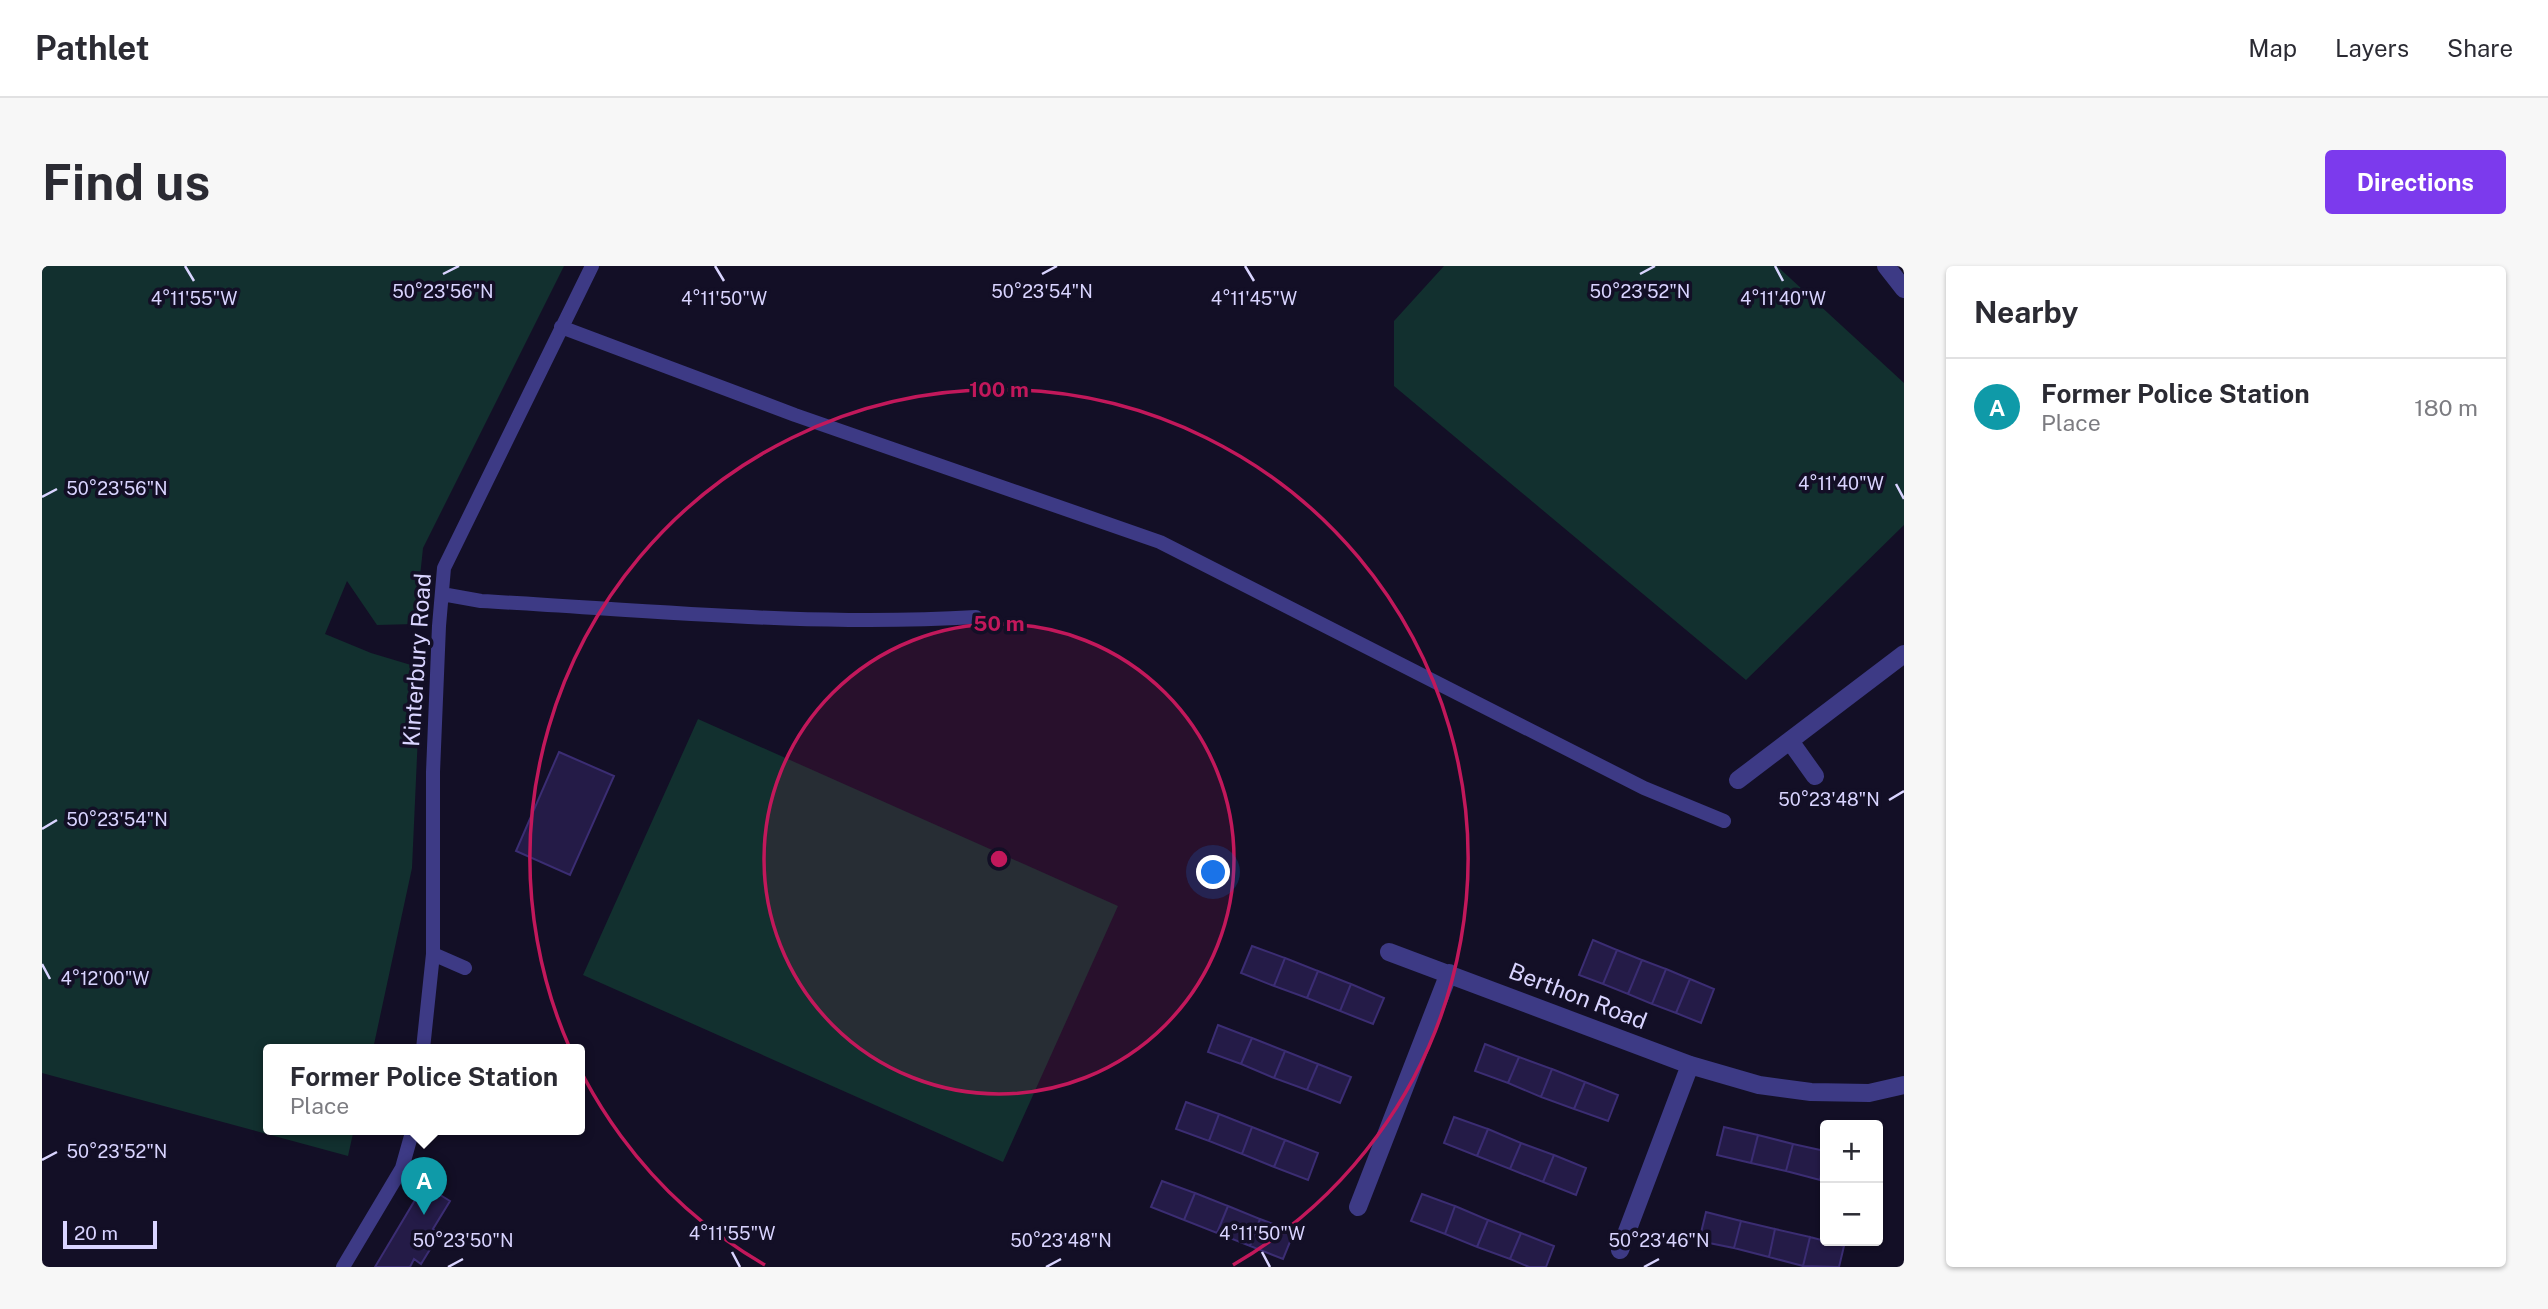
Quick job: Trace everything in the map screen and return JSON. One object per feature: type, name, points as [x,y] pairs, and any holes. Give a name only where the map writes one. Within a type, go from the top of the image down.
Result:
[{"type":"street","points":[[1886,266],[1904,289]]},
{"type":"street","points":[[1738,780],[1904,654]]},
{"type":"street","points":[[1790,741],[1815,776]]},
{"type":"street","name":"Berthon Road","points":[[1388,952],[1690,1065],[1759,1085],[1811,1092],[1869,1093],[1904,1085]]},
{"type":"street","points":[[1359,1207],[1449,973]]},
{"type":"street","points":[[1620,1250],[1690,1065]]},
{"type":"lane","name":"Kinterbury Road","points":[[424,1044],[433,954],[433,772],[444,568],[592,266]]},
{"type":"lane","points":[[561,327],[795,415],[1160,542],[1644,788],[1724,821]]},
{"type":"lane","points":[[442,594],[481,601],[797,621],[919,621],[976,617]]},
{"type":"lane","points":[[433,954],[466,968]]},
{"type":"lane","points":[[343,1267],[402,1168],[411,1135]]},
{"type":"green space","points":[[42,266],[564,266],[423,548],[415,624],[377,625],[347,581],[325,634],[371,653],[421,668],[412,868],[374,1044],[263,1044],[263,1133],[42,1073]]},
{"type":"green space","points":[[1444,266],[1777,266],[1904,383],[1904,525],[1746,680],[1394,386],[1394,321]]},
{"type":"green space","points":[[698,719],[1118,906],[1003,1162],[583,975]]},
{"type":"green space","points":[[271,1135],[353,1135],[348,1156]]},
{"type":"building","points":[[559,752],[614,776],[570,875],[516,851]]},
{"type":"building","points":[[1593,940],[1617,950],[1603,984],[1579,975]]},
{"type":"building","points":[[1252,946],[1285,958],[1274,986],[1241,973]]},
{"type":"building","points":[[1617,950],[1642,960],[1628,994],[1603,984]]},
{"type":"building","points":[[1285,958],[1318,971],[1307,998],[1274,986]]},
{"type":"building","points":[[1642,960],[1666,969],[1652,1004],[1628,994]]},
{"type":"building","points":[[1666,969],[1690,979],[1676,1013],[1652,1004]]},
{"type":"building","points":[[1318,971],[1351,984],[1340,1011],[1307,998]]},
{"type":"building","points":[[1690,979],[1714,989],[1701,1023],[1676,1013]]},
{"type":"building","points":[[1351,984],[1384,998],[1373,1024],[1340,1011]]},
{"type":"building","points":[[1218,1025],[1252,1038],[1241,1064],[1208,1052]]},
{"type":"building","points":[[1252,1038],[1285,1051],[1274,1078],[1241,1064]]},
{"type":"building","points":[[1485,1044],[1519,1057],[1508,1083],[1475,1071]]},
{"type":"building","points":[[1285,1051],[1318,1064],[1307,1090],[1274,1078]]},
{"type":"building","points":[[1519,1057],[1552,1069],[1541,1097],[1508,1083]]},
{"type":"building","points":[[1318,1064],[1351,1077],[1340,1103],[1307,1090]]},
{"type":"building","points":[[1552,1069],[1585,1082],[1574,1109],[1541,1097]]},
{"type":"building","points":[[1585,1082],[1618,1095],[1608,1121],[1574,1109]]},
{"type":"building","points":[[1186,1102],[1219,1114],[1209,1141],[1176,1129]]},
{"type":"building","points":[[1219,1114],[1252,1127],[1242,1154],[1209,1141]]},
{"type":"building","points":[[1454,1117],[1488,1129],[1477,1156],[1444,1143]]},
{"type":"building","points":[[1252,1127],[1285,1140],[1274,1167],[1242,1154]]},
{"type":"building","points":[[1724,1127],[1758,1135],[1751,1163],[1717,1155]]},
{"type":"building","points":[[1488,1129],[1521,1143],[1510,1169],[1477,1156]]},
{"type":"building","points":[[1758,1135],[1793,1144],[1786,1171],[1751,1163]]},
{"type":"building","points":[[1285,1140],[1318,1153],[1308,1180],[1274,1167]]},
{"type":"building","points":[[1521,1143],[1554,1155],[1543,1182],[1510,1169]]},
{"type":"building","points":[[1793,1144],[1820,1150],[1820,1180],[1786,1171]]},
{"type":"building","points":[[1554,1155],[1586,1168],[1576,1195],[1543,1182]]},
{"type":"building","points":[[1162,1181],[1195,1193],[1184,1220],[1151,1207]]},
{"type":"building","points":[[424,1185],[450,1201],[433,1229],[440,1233],[421,1264],[414,1259],[410,1267],[375,1267]]},
{"type":"building","points":[[1195,1193],[1228,1206],[1217,1233],[1184,1220]]},
{"type":"building","points":[[1422,1194],[1455,1206],[1445,1234],[1411,1221]]},
{"type":"building","points":[[1228,1206],[1260,1219],[1250,1246],[1217,1233]]},
{"type":"building","points":[[1455,1206],[1488,1220],[1477,1247],[1445,1234]]},
{"type":"building","points":[[1706,1212],[1741,1221],[1734,1248],[1699,1241]]},
{"type":"building","points":[[1260,1219],[1294,1232],[1283,1259],[1250,1246]]},
{"type":"building","points":[[1488,1220],[1521,1233],[1510,1259],[1477,1247]]},
{"type":"building","points":[[1741,1221],[1775,1229],[1769,1257],[1734,1248]]},
{"type":"building","points":[[1775,1229],[1810,1237],[1803,1266],[1769,1257]]},
{"type":"building","points":[[1521,1233],[1554,1246],[1546,1267],[1529,1267],[1510,1259]]},
{"type":"building","points":[[1810,1237],[1820,1240],[1820,1246],[1844,1246],[1839,1267],[1803,1266]]},
{"type":"place","name":"Former Police Station","points":[[424,1215]]}]
